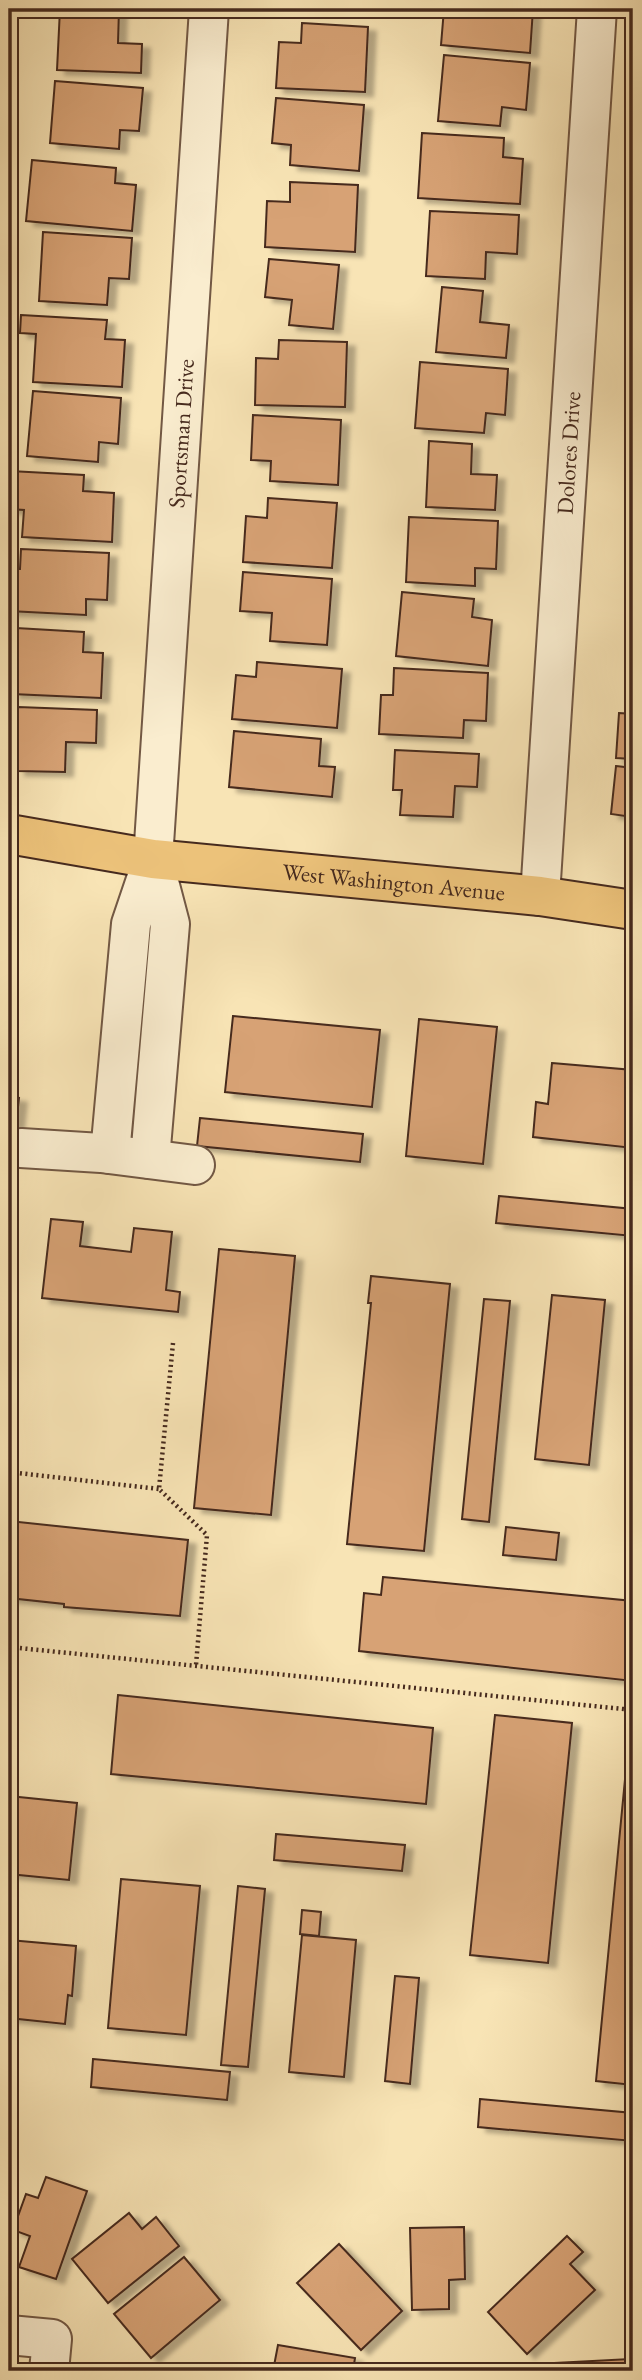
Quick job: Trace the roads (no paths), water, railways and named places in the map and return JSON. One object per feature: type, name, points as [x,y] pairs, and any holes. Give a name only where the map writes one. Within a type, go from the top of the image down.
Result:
[{"type":"main road","name":"West Washington Avenue","points":[[9,834],[153,859],[540,896],[633,910]]},
{"type":"main road","name":"West Washington Avenue","points":[[9,857],[153,859]]},
{"type":"street","name":"Sportsman Drive","points":[[153,859],[209,9]]},
{"type":"street","name":"Dolores Drive","points":[[540,896],[597,9]]},
{"type":"street","points":[[110,1154],[131,924],[153,859]]},
{"type":"street","points":[[150,1159],[170,923],[153,859]]},
{"type":"street","points":[[21,1148],[110,1154],[195,1165]]},
{"type":"street","points":[[9,2335],[51,2355]]}]
